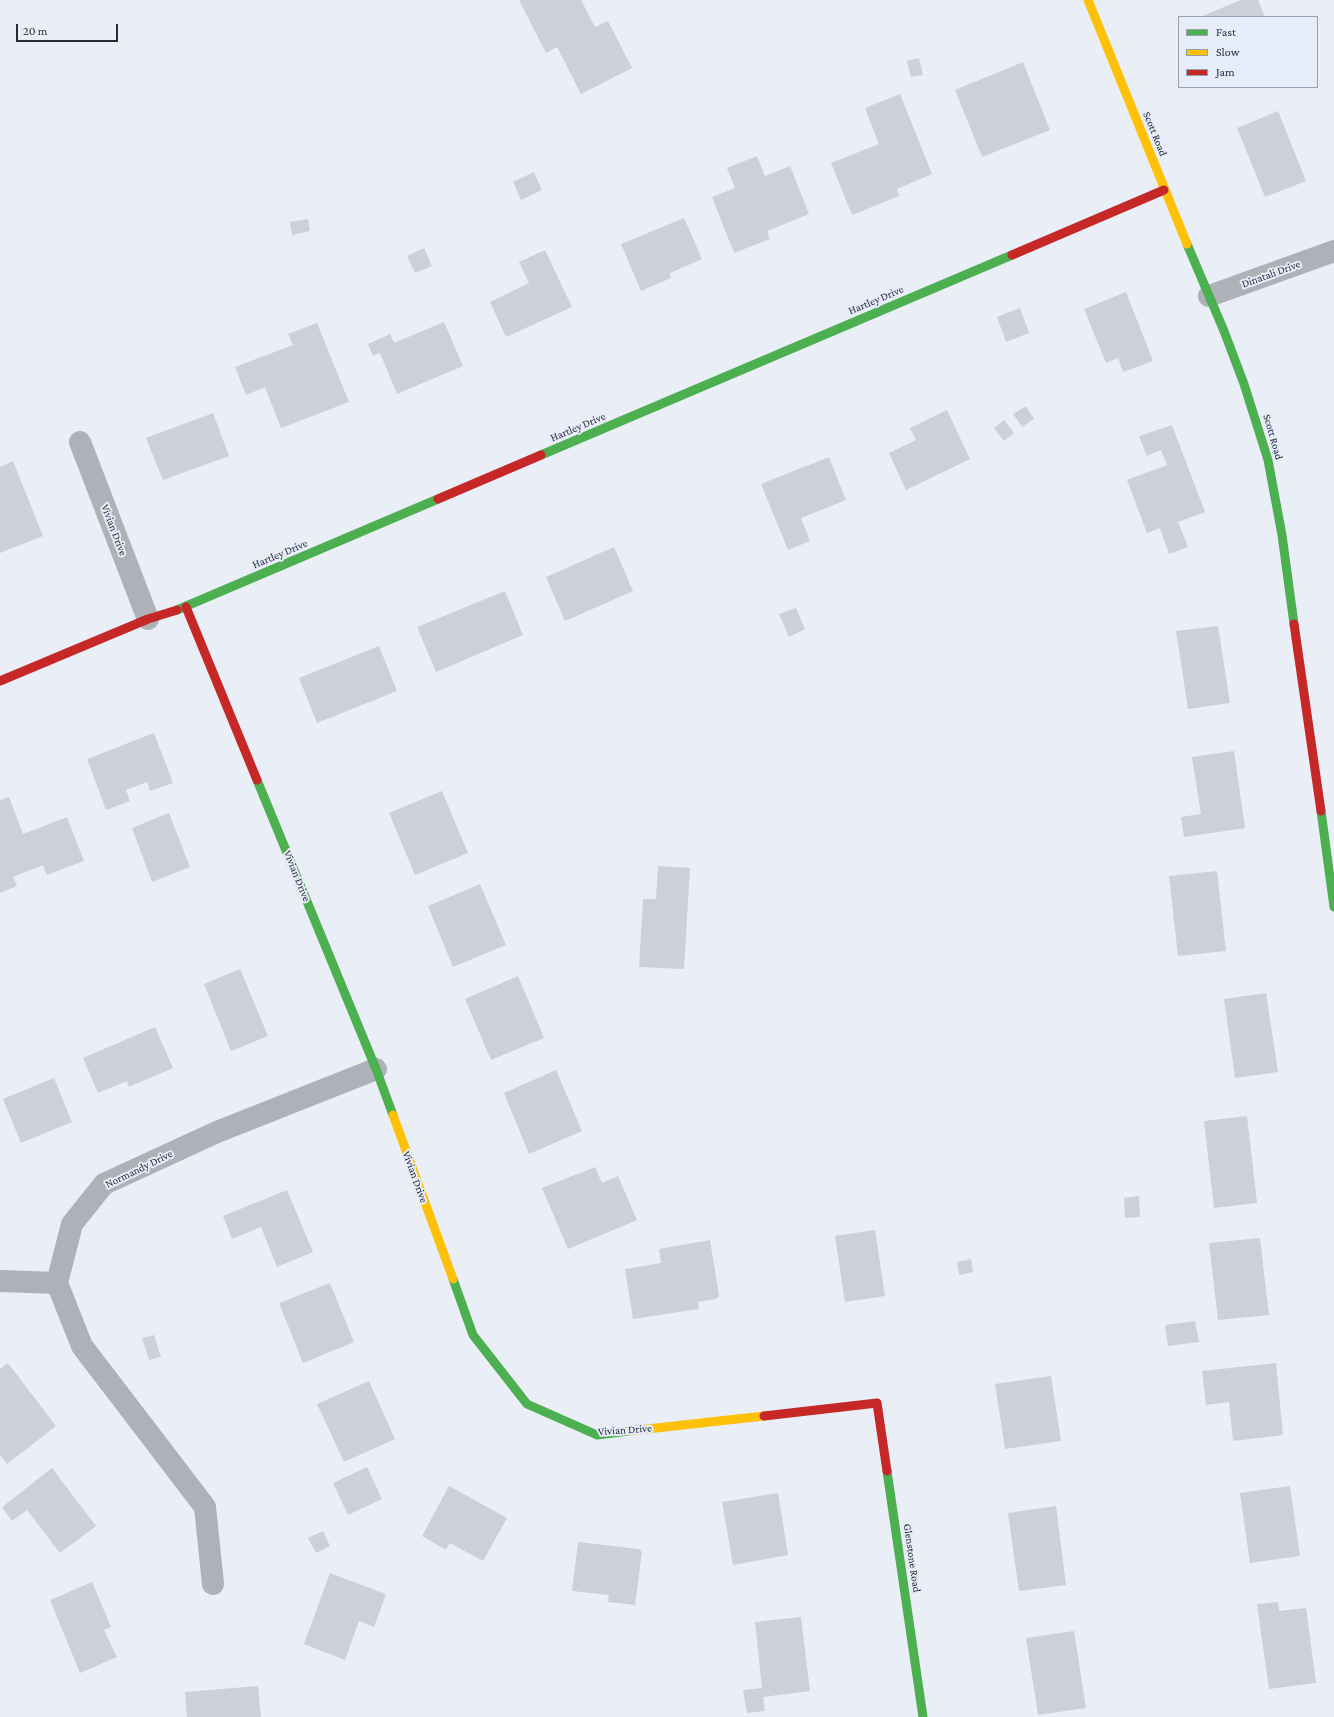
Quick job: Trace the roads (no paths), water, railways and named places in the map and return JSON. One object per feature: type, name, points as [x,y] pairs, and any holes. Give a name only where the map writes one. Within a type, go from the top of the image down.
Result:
[{"type":"street","name":"Scott Road","points":[[1088,0],[1164,190],[1209,296],[1244,384],[1258,424],[1275,495],[1290,589],[1334,907]]},
{"type":"street","name":"Hartley Drive","points":[[0,681],[148,619],[186,607],[1164,190]]},
{"type":"street","name":"Dinatali Drive","points":[[1209,296],[1334,251]]},
{"type":"street","name":"Vivian Drive","points":[[80,442],[148,619]]},
{"type":"street","name":"Vivian Drive","points":[[186,607],[376,1069],[473,1335],[527,1404],[597,1435],[877,1402]]},
{"type":"street","name":"Normandy Drive","points":[[57,1283],[72,1224],[104,1184],[217,1132],[376,1069]]},
{"type":"street","points":[[0,1281],[57,1283],[82,1346],[205,1507],[214,1584]]},
{"type":"street","name":"Glenstone Road","points":[[877,1402],[923,1717]]}]
